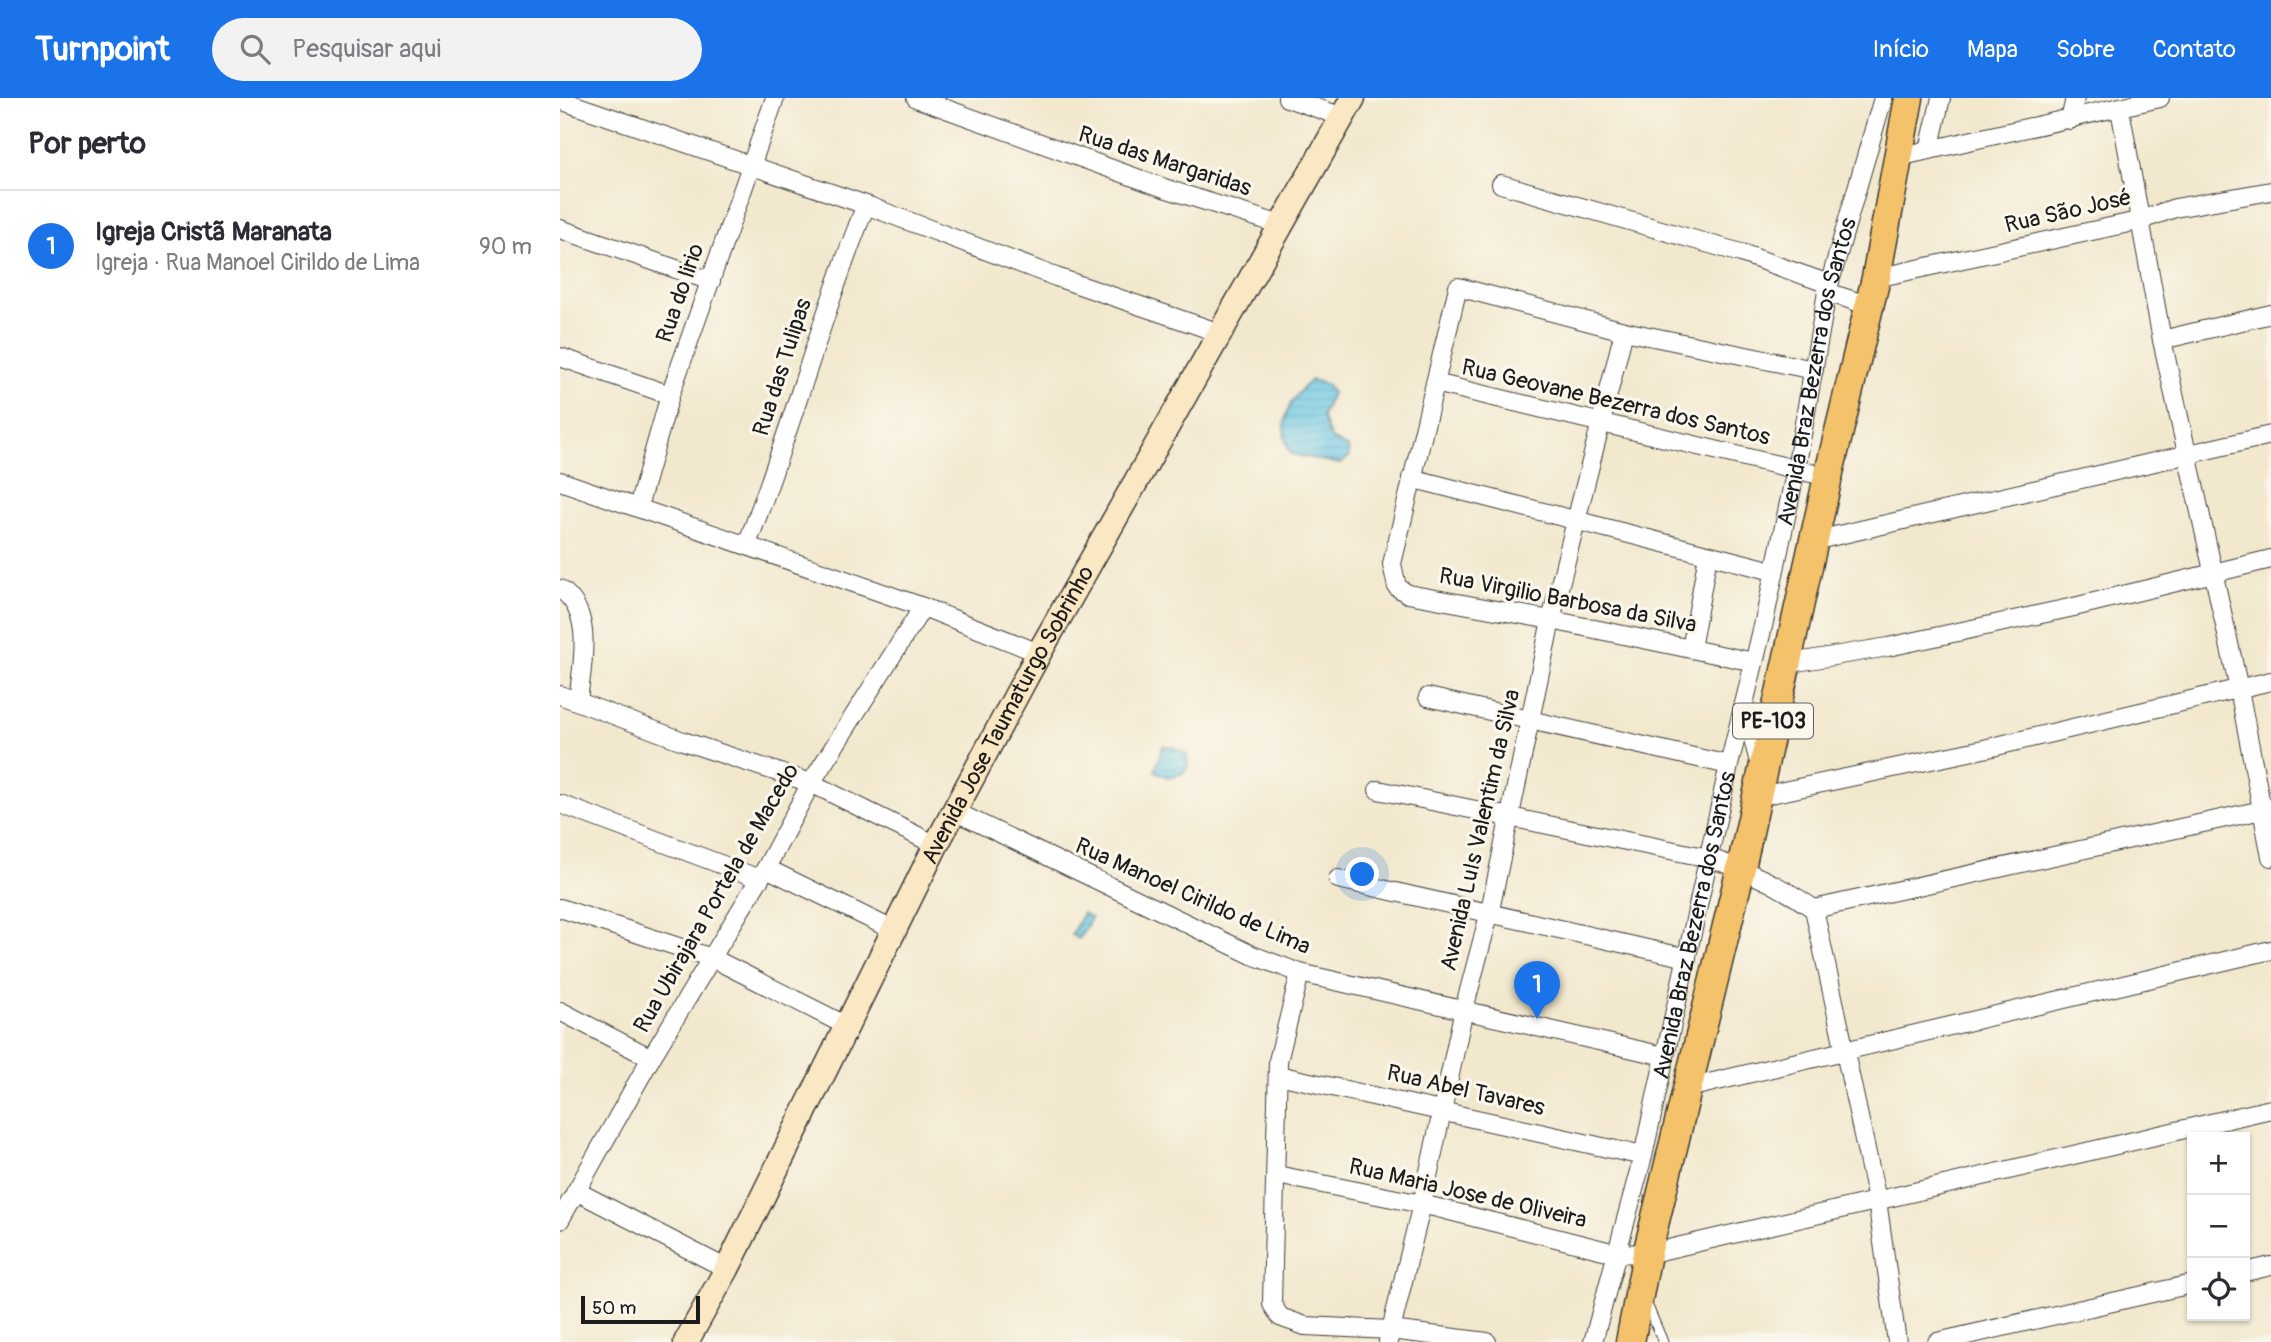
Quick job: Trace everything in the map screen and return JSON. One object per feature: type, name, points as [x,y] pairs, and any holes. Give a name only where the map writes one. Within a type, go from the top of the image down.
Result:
[{"type":"main road","name":"Avenida Braz Bezerra dos Santos","points":[[1630,1342],[1647,1254],[1741,868],[1813,541],[1870,306],[1909,98]]},
{"type":"street","name":"Rua do lirio","points":[[638,507],[670,395],[775,98]]},
{"type":"street","name":"Rua das Margaridas","points":[[916,98],[1117,172],[1282,225]]},
{"type":"street","points":[[1287,98],[1348,108]]},
{"type":"street","name":"Avenida Braz Bezerra dos Santos","points":[[1593,1342],[1643,1156],[1754,663],[1796,469],[1828,288],[1883,98]]},
{"type":"street","points":[[1929,150],[1941,98]]},
{"type":"street","points":[[2070,120],[2075,98]]},
{"type":"street","points":[[1898,157],[2160,98]]},
{"type":"street","points":[[560,100],[866,205],[1056,277],[1220,333]]},
{"type":"street","name":"Avenida Jose Taumaturgo Sobrinho","points":[[686,1342],[726,1269],[936,845],[956,813],[1039,653],[1348,108]]},
{"type":"street","points":[[2120,109],[2138,221],[2162,340],[2267,809],[2271,857]]},
{"type":"street","points":[[1501,184],[1741,253],[1870,306]]},
{"type":"street","name":"Rua São José","points":[[1876,278],[2138,221],[2175,208],[2271,191]]},
{"type":"street","name":"Rua das Tulipas","points":[[747,544],[790,425],[818,327],[866,205]]},
{"type":"street","points":[[560,229],[711,281]]},
{"type":"street","points":[[1773,571],[1411,478],[1458,287],[1624,331],[1814,370]]},
{"type":"street","points":[[2162,340],[2271,314]]},
{"type":"street","name":"Avenida LuIs Valentim da Silva","points":[[1390,1336],[1464,1009],[1489,915],[1551,620],[1577,522],[1598,425],[1624,331]]},
{"type":"street","points":[[560,357],[670,395]]},
{"type":"street","name":"Rua Geovane Bezerra dos Santos","points":[[1434,383],[1598,425],[1828,477]]},
{"type":"street","points":[[1813,541],[2271,435]]},
{"type":"street","name":"Rua Virgilio Barbosa da Silva","points":[[1411,478],[1392,564],[1397,587],[1408,594],[1551,620],[1754,663]]},
{"type":"street","points":[[560,481],[923,607],[1039,653]]},
{"type":"street","points":[[1690,649],[1708,555]]},
{"type":"street","points":[[1785,664],[1888,647],[2074,607],[2271,559]]},
{"type":"street","points":[[560,589],[575,603],[581,618],[583,637],[578,700]]},
{"type":"street","name":"Rua Ubirajara Portela de Macedo","points":[[560,1220],[650,1058],[763,873],[811,783],[923,607]]},
{"type":"street","points":[[1744,705],[1759,786],[1988,748],[2271,681]]},
{"type":"street","points":[[560,695],[683,741],[811,783],[936,845]]},
{"type":"street","points":[[1428,697],[1729,765]]},
{"type":"street","points":[[1378,790],[1709,858],[1741,868],[1777,885],[1814,909],[1877,1200],[1897,1342]]},
{"type":"street","points":[[560,804],[763,873],[895,931]]},
{"type":"street","points":[[1814,909],[2267,809]]},
{"type":"street","name":"Rua Manoel Cirildo de Lima","points":[[956,813],[1252,955],[1300,973],[1664,1056]]},
{"type":"street","points":[[1338,878],[1489,915],[1686,958]]},
{"type":"street","points":[[560,908],[712,958],[847,1026]]},
{"type":"street","points":[[1648,1133],[1686,1092],[1845,1051],[2271,950]]},
{"type":"street","points":[[1300,973],[1278,1075],[1272,1304],[1280,1317],[1305,1326],[1390,1336],[1487,1342]]},
{"type":"street","points":[[560,1011],[650,1058]]},
{"type":"street","name":"Rua Abel Tavares","points":[[1278,1075],[1442,1109],[1643,1156]]},
{"type":"street","name":"Rua Maria Jose de Oliveira","points":[[1277,1175],[1422,1204],[1615,1253],[1647,1254],[2271,1109]]},
{"type":"street","points":[[576,1191],[726,1269]]},
{"type":"street","points":[[2250,1271],[2271,1266]]},
{"type":"street","points":[[1937,1342],[2187,1285]]},
{"type":"lane","points":[[1641,1290],[1663,1342]]},
{"type":"water","points":[[1311,380],[1326,384],[1332,393],[1322,416],[1331,439],[1348,448],[1349,457],[1340,464],[1291,454],[1287,444],[1287,414],[1296,396]]},
{"type":"water","points":[[1163,746],[1173,747],[1187,755],[1188,767],[1183,773],[1168,777],[1155,771]]},
{"type":"water","points":[[1083,913],[1091,918],[1079,939],[1071,935]]},
{"type":"place","name":"Igreja Cristã Maranata","points":[[1537,1019]]}]
